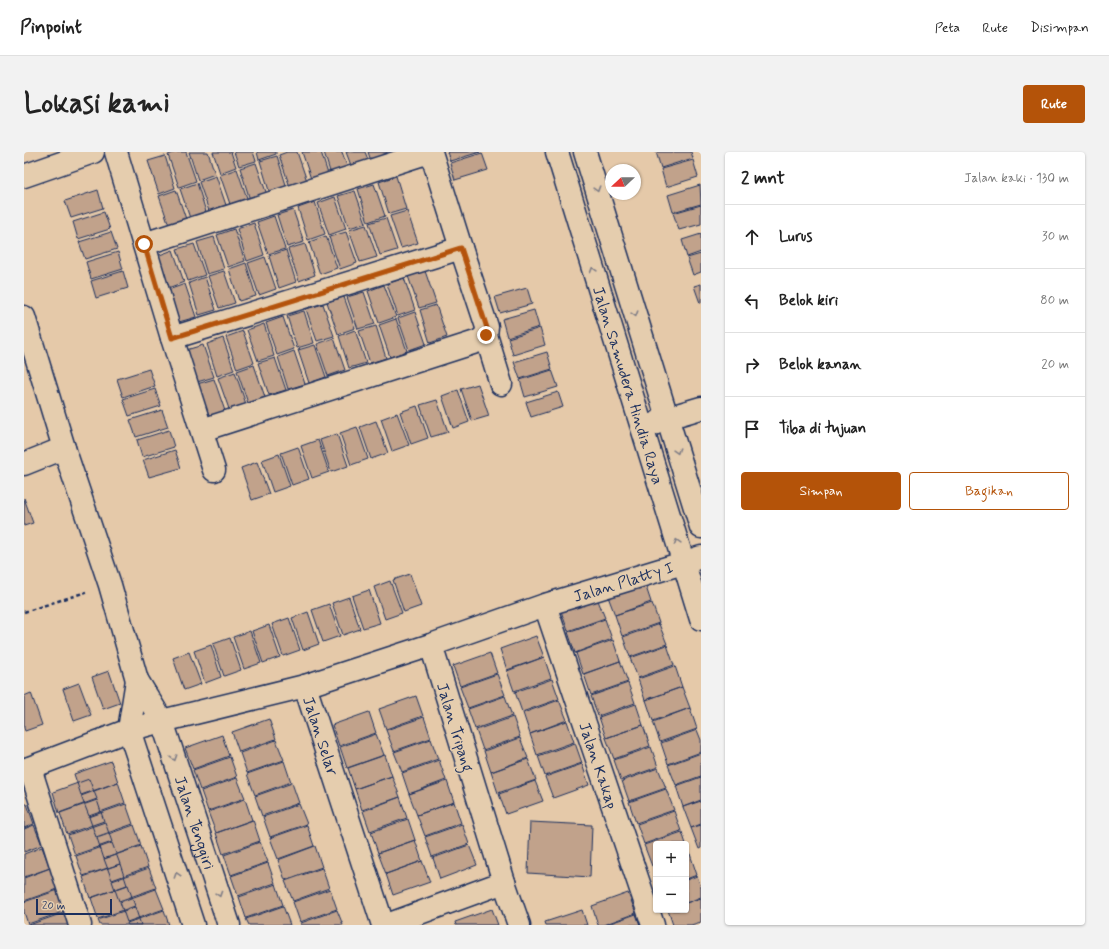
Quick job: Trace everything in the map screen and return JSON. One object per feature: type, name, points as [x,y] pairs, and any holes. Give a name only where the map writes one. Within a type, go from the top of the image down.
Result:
[{"type":"street","points":[[24,176],[93,152]]},
{"type":"street","points":[[116,152],[172,338],[214,470]]},
{"type":"street","points":[[144,244],[430,152],[487,328],[486,335],[501,384]]},
{"type":"street","name":"Jalan Samudera Hindia Raya","points":[[557,152],[642,429],[692,560],[701,619]]},
{"type":"street","name":"Jalan Samudera Hindia Raya","points":[[585,152],[701,527]]},
{"type":"street","points":[[172,338],[461,248]]},
{"type":"street","points":[[24,316],[64,448],[110,585],[137,680],[129,730]]},
{"type":"street","points":[[202,430],[479,342],[486,335]]},
{"type":"street","points":[[628,384],[654,375]]},
{"type":"street","points":[[642,429],[667,418],[701,408]]},
{"type":"street","points":[[24,464],[64,448]]},
{"type":"street","name":"Jalan Platty I","points":[[545,605],[692,560]]},
{"type":"street","points":[[305,686],[431,645],[545,605]]},
{"type":"street","name":"Jalan Kakap","points":[[545,605],[653,925]]},
{"type":"street","name":"Jalan Tripang","points":[[431,645],[504,882],[519,925]]},
{"type":"street","name":"Jalan Tenggiri","points":[[137,680],[162,721],[229,925]]},
{"type":"street","name":"Jalan Selar","points":[[27,769],[129,730],[305,686],[383,925]]},
{"type":"street","name":"Jalan Tenggiri","points":[[129,730],[193,925]]},
{"type":"street","points":[[27,769],[80,925]]},
{"type":"street","points":[[387,925],[504,882]]},
{"type":"path","points":[[24,612],[110,585]]},
{"type":"building","points":[[176,152],[186,152],[196,181],[179,187],[168,155]]},
{"type":"building","points":[[189,152],[208,152],[215,174],[198,180]]},
{"type":"building","points":[[213,152],[231,152],[236,167],[220,173]]},
{"type":"building","points":[[234,152],[253,152],[256,161],[239,166]]},
{"type":"building","points":[[257,152],[276,152],[276,154],[259,160]]},
{"type":"building","points":[[287,152],[297,152],[307,181],[290,187],[279,155]]},
{"type":"building","points":[[302,152],[321,152],[328,174],[311,179]]},
{"type":"building","points":[[324,152],[342,152],[348,169],[331,175]]},
{"type":"building","points":[[346,152],[365,152],[369,162],[352,168]]},
{"type":"building","points":[[368,152],[387,152],[388,155],[371,161]]},
{"type":"building","points":[[447,152],[480,152],[450,161]]},
{"type":"building","points":[[656,152],[691,152],[693,158],[661,168]]},
{"type":"building","points":[[482,153],[488,170],[455,180],[450,163]]},
{"type":"building","points":[[165,156],[175,188],[159,194],[148,161]]},
{"type":"building","points":[[277,156],[287,188],[270,194],[260,161]]},
{"type":"building","points":[[693,160],[698,177],[666,187],[661,169]]},
{"type":"building","points":[[256,163],[267,195],[250,200],[240,168]]},
{"type":"building","points":[[237,169],[248,201],[231,207],[220,175]]},
{"type":"building","points":[[216,176],[227,208],[210,214],[199,182]]},
{"type":"building","points":[[396,176],[406,209],[389,214],[379,182]]},
{"type":"building","points":[[197,183],[207,215],[191,221],[180,189]]},
{"type":"building","points":[[374,184],[385,216],[368,222],[358,189]]},
{"type":"building","points":[[700,185],[701,204],[673,212],[668,195]]},
{"type":"building","points":[[98,190],[103,208],[71,218],[65,201]]},
{"type":"building","points":[[176,190],[187,222],[170,228],[159,196]]},
{"type":"building","points":[[355,191],[366,223],[349,228],[338,196]]},
{"type":"building","points":[[335,197],[346,229],[329,235],[318,203]]},
{"type":"building","points":[[315,202],[325,234],[308,240],[298,208]]},
{"type":"building","points":[[701,205],[701,224],[679,230],[673,213]]},
{"type":"building","points":[[293,210],[304,242],[287,247],[277,215]]},
{"type":"building","points":[[407,211],[418,243],[401,248],[390,216]]},
{"type":"building","points":[[104,212],[110,229],[78,239],[73,222]]},
{"type":"building","points":[[274,216],[285,249],[268,254],[257,222]]},
{"type":"building","points":[[386,218],[397,250],[380,255],[369,223]]},
{"type":"building","points":[[254,223],[264,255],[247,261],[237,229]]},
{"type":"building","points":[[366,225],[377,257],[360,262],[349,230]]},
{"type":"building","points":[[234,229],[245,261],[228,267],[217,235]]},
{"type":"building","points":[[111,232],[117,249],[85,259],[79,242]]},
{"type":"building","points":[[346,232],[357,263],[340,269],[329,237]]},
{"type":"building","points":[[701,234],[701,252],[687,257],[682,240]]},
{"type":"building","points":[[326,236],[337,268],[320,274],[309,242]]},
{"type":"building","points":[[214,237],[224,269],[207,274],[197,242]]},
{"type":"building","points":[[194,244],[205,275],[188,281],[177,249]]},
{"type":"building","points":[[305,244],[315,275],[299,281],[288,249]]},
{"type":"building","points":[[173,250],[184,282],[168,288],[157,256]]},
{"type":"building","points":[[286,250],[296,282],[279,288],[269,256]]},
{"type":"building","points":[[118,252],[123,269],[91,279],[86,262]]},
{"type":"building","points":[[701,254],[701,272],[693,275],[687,258]]},
{"type":"building","points":[[265,257],[276,289],[259,295],[248,263]]},
{"type":"building","points":[[246,263],[256,296],[239,301],[229,269]]},
{"type":"building","points":[[123,271],[128,288],[96,298],[91,281]]},
{"type":"building","points":[[224,271],[235,303],[219,308],[208,276]]},
{"type":"building","points":[[425,271],[436,303],[419,308],[408,276]]},
{"type":"building","points":[[205,277],[216,310],[199,315],[189,283]]},
{"type":"building","points":[[404,278],[415,310],[398,316],[387,284]]},
{"type":"building","points":[[185,284],[196,317],[179,322],[168,290]]},
{"type":"building","points":[[701,284],[701,303],[700,303],[694,286]]},
{"type":"building","points":[[384,285],[396,317],[379,323],[368,291]]},
{"type":"building","points":[[527,288],[532,304],[500,313],[495,297]]},
{"type":"building","points":[[364,292],[375,324],[358,329],[347,297]]},
{"type":"building","points":[[344,297],[355,328],[338,334],[327,302]]},
{"type":"building","points":[[323,304],[334,336],[317,341],[306,309]]},
{"type":"building","points":[[436,305],[447,337],[430,343],[420,310]]},
{"type":"building","points":[[534,310],[539,327],[507,337],[502,319]]},
{"type":"building","points":[[304,311],[314,343],[297,348],[287,316]]},
{"type":"building","points":[[415,312],[426,344],[409,350],[398,318]]},
{"type":"building","points":[[283,317],[294,349],[277,355],[266,323]]},
{"type":"building","points":[[396,319],[407,351],[390,357],[379,325]]},
{"type":"building","points":[[264,324],[274,356],[258,361],[247,330]]},
{"type":"building","points":[[376,326],[386,358],[370,363],[359,331]]},
{"type":"building","points":[[540,328],[545,345],[513,355],[508,338]]},
{"type":"building","points":[[355,330],[366,363],[349,368],[339,336]]},
{"type":"building","points":[[243,331],[254,363],[237,369],[226,337]]},
{"type":"building","points":[[223,338],[234,370],[217,376],[207,344]]},
{"type":"building","points":[[334,338],[345,370],[328,376],[317,344]]},
{"type":"building","points":[[203,345],[214,377],[197,382],[186,350]]},
{"type":"building","points":[[315,345],[326,377],[309,383],[298,350]]},
{"type":"building","points":[[294,351],[305,384],[288,389],[278,357]]},
{"type":"building","points":[[547,352],[552,369],[520,379],[514,362]]},
{"type":"building","points":[[275,358],[286,390],[269,395],[258,363]]},
{"type":"building","points":[[254,365],[265,397],[248,403],[237,371]]},
{"type":"building","points":[[149,369],[155,386],[123,397],[117,379]]},
{"type":"building","points":[[552,370],[558,387],[525,397],[520,380]]},
{"type":"building","points":[[235,372],[246,404],[229,409],[218,378]]},
{"type":"building","points":[[214,379],[225,411],[208,416],[197,384]]},
{"type":"building","points":[[478,384],[489,416],[472,421],[461,389]]},
{"type":"building","points":[[155,389],[161,406],[129,416],[123,399]]},
{"type":"building","points":[[458,390],[469,422],[453,428],[442,396]]},
{"type":"building","points":[[558,392],[563,407],[531,417],[526,402]]},
{"type":"building","points":[[437,400],[448,432],[431,437],[420,405]]},
{"type":"building","points":[[417,406],[428,438],[411,444],[400,412]]},
{"type":"building","points":[[162,410],[168,427],[136,437],[130,420]]},
{"type":"building","points":[[397,413],[409,445],[392,451],[381,419]]},
{"type":"building","points":[[376,421],[388,453],[371,459],[360,427]]},
{"type":"building","points":[[357,427],[368,459],[351,465],[340,433]]},
{"type":"building","points":[[169,430],[174,447],[142,457],[137,440]]},
{"type":"building","points":[[337,434],[348,466],[331,472],[320,440]]},
{"type":"building","points":[[318,440],[329,472],[312,478],[301,446]]},
{"type":"building","points":[[298,447],[309,479],[292,485],[281,453]]},
{"type":"building","points":[[175,450],[181,468],[149,477],[143,460]]},
{"type":"building","points":[[279,454],[290,486],[273,492],[262,460]]},
{"type":"building","points":[[257,462],[269,494],[252,500],[241,468]]},
{"type":"building","points":[[24,498],[33,523],[24,526]]},
{"type":"building","points":[[410,574],[421,606],[404,612],[393,580]]},
{"type":"building","points":[[390,581],[402,613],[385,619],[374,587]]},
{"type":"building","points":[[644,581],[651,602],[615,615],[607,594]]},
{"type":"building","points":[[369,590],[380,623],[363,628],[352,596]]},
{"type":"building","points":[[349,597],[360,629],[343,635],[332,603]]},
{"type":"building","points":[[597,598],[605,618],[568,631],[561,611]]},
{"type":"building","points":[[652,603],[659,623],[622,636],[615,615]]},
{"type":"building","points":[[329,604],[340,636],[323,642],[312,610]]},
{"type":"building","points":[[308,612],[319,644],[303,650],[292,618]]},
{"type":"building","points":[[289,618],[300,650],[283,656],[272,624]]},
{"type":"building","points":[[605,619],[612,639],[575,653],[568,632]]},
{"type":"building","points":[[659,624],[667,644],[630,657],[623,637]]},
{"type":"building","points":[[269,625],[280,657],[263,663],[252,631]]},
{"type":"building","points":[[250,631],[261,663],[244,669],[233,637]]},
{"type":"building","points":[[536,636],[544,657],[507,670],[500,649]]},
{"type":"building","points":[[230,638],[241,670],[224,676],[213,644]]},
{"type":"building","points":[[613,640],[620,661],[583,674],[576,653]]},
{"type":"building","points":[[211,645],[221,677],[205,683],[194,651]]},
{"type":"building","points":[[667,645],[674,665],[638,678],[630,658]]},
{"type":"building","points":[[189,652],[201,684],[184,690],[173,658]]},
{"type":"building","points":[[490,653],[497,673],[460,686],[453,666]]},
{"type":"building","points":[[544,657],[551,678],[514,691],[507,671]]},
{"type":"building","points":[[620,661],[628,682],[591,695],[584,674]]},
{"type":"building","points":[[675,666],[682,687],[645,700],[638,679]]},
{"type":"building","points":[[109,671],[120,703],[103,709],[92,677]]},
{"type":"building","points":[[497,674],[505,695],[468,708],[460,687]]},
{"type":"building","points":[[552,679],[559,699],[522,712],[515,692]]},
{"type":"building","points":[[79,683],[91,715],[74,721],[63,689]]},
{"type":"building","points":[[628,683],[635,703],[598,716],[591,696]]},
{"type":"building","points":[[682,687],[690,708],[653,721],[646,700]]},
{"type":"building","points":[[31,693],[42,725],[25,731],[24,696]]},
{"type":"building","points":[[416,696],[423,716],[386,729],[379,709]]},
{"type":"building","points":[[505,696],[512,716],[475,729],[468,709]]},
{"type":"building","points":[[559,700],[567,720],[530,734],[523,713]]},
{"type":"building","points":[[636,704],[643,725],[606,738],[599,717]]},
{"type":"building","points":[[690,708],[697,729],[660,742],[653,722]]},
{"type":"building","points":[[369,712],[376,733],[339,746],[332,725]]},
{"type":"building","points":[[424,717],[431,738],[394,751],[386,730]]},
{"type":"building","points":[[513,717],[520,737],[483,750],[476,730]]},
{"type":"building","points":[[269,719],[276,739],[239,752],[232,732]]},
{"type":"building","points":[[567,721],[574,742],[537,755],[530,734]]},
{"type":"building","points":[[643,725],[650,746],[614,759],[606,738]]},
{"type":"building","points":[[697,730],[701,740],[701,752],[668,764],[661,743]]},
{"type":"building","points":[[376,734],[384,755],[347,768],[340,747]]},
{"type":"building","points":[[222,735],[229,756],[193,769],[185,748]]},
{"type":"building","points":[[520,738],[528,758],[491,772],[484,751]]},
{"type":"building","points":[[431,739],[438,759],[402,772],[394,752]]},
{"type":"building","points":[[276,740],[284,760],[247,773],[240,753]]},
{"type":"building","points":[[575,743],[582,763],[545,776],[538,756]]},
{"type":"building","points":[[651,747],[658,767],[621,780],[614,760]]},
{"type":"building","points":[[701,753],[701,776],[676,785],[668,765]]},
{"type":"building","points":[[385,755],[392,776],[355,789],[348,768]]},
{"type":"building","points":[[230,757],[237,777],[200,790],[193,770]]},
{"type":"building","points":[[528,759],[536,780],[498,793],[491,772]]},
{"type":"building","points":[[439,760],[446,780],[409,794],[402,773]]},
{"type":"building","points":[[111,761],[118,782],[81,795],[74,774]]},
{"type":"building","points":[[284,761],[291,782],[255,795],[247,774]]},
{"type":"building","points":[[582,764],[589,785],[553,798],[545,777]]},
{"type":"building","points":[[658,768],[666,788],[629,801],[622,781]]},
{"type":"building","points":[[392,776],[400,797],[362,810],[355,789]]},
{"type":"building","points":[[701,777],[701,800],[683,807],[676,786]]},
{"type":"building","points":[[237,778],[245,798],[208,811],[201,791]]},
{"type":"building","points":[[89,779],[97,799],[59,813],[53,792]]},
{"type":"building","points":[[447,781],[454,802],[417,815],[409,794]]},
{"type":"building","points":[[535,781],[543,801],[506,814],[499,794]]},
{"type":"building","points":[[118,782],[125,803],[89,816],[81,796]]},
{"type":"building","points":[[292,783],[299,803],[262,816],[255,796]]},
{"type":"building","points":[[666,789],[674,810],[636,823],[629,802]]},
{"type":"building","points":[[400,797],[407,818],[370,831],[363,811]]},
{"type":"building","points":[[245,799],[252,820],[216,833],[208,812]]},
{"type":"building","points":[[97,800],[104,821],[67,834],[60,813]]},
{"type":"building","points":[[701,801],[701,824],[691,828],[683,807]]},
{"type":"building","points":[[454,802],[461,823],[425,836],[417,815]]},
{"type":"building","points":[[24,804],[27,804],[34,824],[24,828]]},
{"type":"building","points":[[126,804],[133,824],[96,837],[89,817]]},
{"type":"building","points":[[299,804],[307,824],[270,837],[263,817]]},
{"type":"building","points":[[674,811],[681,831],[644,844],[637,824]]},
{"type":"building","points":[[408,819],[415,840],[378,853],[371,832]]},
{"type":"building","points":[[253,820],[260,841],[223,854],[216,833]]},
{"type":"building","points":[[105,822],[112,842],[75,855],[68,835]]},
{"type":"building","points":[[530,822],[592,825],[590,877],[528,873]]},
{"type":"building","points":[[462,824],[469,844],[432,857],[425,837]]},
{"type":"building","points":[[34,825],[42,845],[24,852],[24,829]]},
{"type":"building","points":[[134,825],[141,845],[104,859],[97,838]]},
{"type":"building","points":[[307,825],[314,846],[278,859],[270,838]]},
{"type":"building","points":[[701,825],[701,848],[699,849],[691,828]]},
{"type":"building","points":[[682,832],[685,841],[656,841]]},
{"type":"building","points":[[415,840],[422,861],[386,874],[378,853]]},
{"type":"building","points":[[260,842],[268,862],[231,875],[224,855]]},
{"type":"building","points":[[653,842],[652,866],[644,845]]},
{"type":"building","points":[[112,843],[120,864],[83,876],[76,856]]},
{"type":"building","points":[[469,845],[477,865],[440,879],[433,858]]},
{"type":"building","points":[[141,846],[148,867],[112,880],[104,859]]},
{"type":"building","points":[[315,846],[322,867],[285,880],[278,860]]},
{"type":"building","points":[[42,847],[50,868],[24,877],[24,854]]},
{"type":"building","points":[[689,854],[697,875],[689,878],[689,877]]},
{"type":"building","points":[[422,861],[430,882],[393,895],[386,874]]},
{"type":"building","points":[[268,863],[275,883],[238,896],[231,876]]},
{"type":"building","points":[[120,864],[127,885],[90,898],[83,877]]},
{"type":"building","points":[[50,868],[58,889],[24,901],[24,878]]},
{"type":"building","points":[[149,868],[156,888],[119,901],[112,881]]},
{"type":"building","points":[[322,868],[329,888],[293,901],[285,881]]},
{"type":"building","points":[[697,876],[701,887],[701,897],[689,902],[689,879]]},
{"type":"building","points":[[276,884],[283,905],[246,918],[239,897]]},
{"type":"building","points":[[128,885],[135,906],[98,919],[91,898]]},
{"type":"building","points":[[156,889],[164,909],[127,922],[120,902]]},
{"type":"building","points":[[330,889],[337,909],[300,922],[293,902]]},
{"type":"building","points":[[58,890],[65,911],[28,924],[24,912],[24,902]]},
{"type":"building","points":[[628,893],[636,913],[603,925],[598,925],[592,906]]},
{"type":"building","points":[[701,898],[701,922],[691,925],[673,925],[669,913],[689,913],[689,902]]},
{"type":"building","points":[[283,906],[290,925],[249,925],[246,919]]},
{"type":"building","points":[[135,907],[141,925],[100,925],[98,920]]},
{"type":"building","points":[[492,909],[498,925],[456,925],[455,922]]},
{"type":"building","points":[[164,910],[169,925],[128,925],[127,923]]},
{"type":"building","points":[[337,910],[343,925],[301,925],[301,923]]},
{"type":"building","points":[[582,910],[587,925],[546,925],[545,922]]},
{"type":"building","points":[[66,912],[70,925],[29,925]]},
{"type":"building","points":[[636,914],[640,925],[605,925]]},
{"type":"route","points":[[144,244],[172,338],[461,248],[487,328],[486,335]]}]
